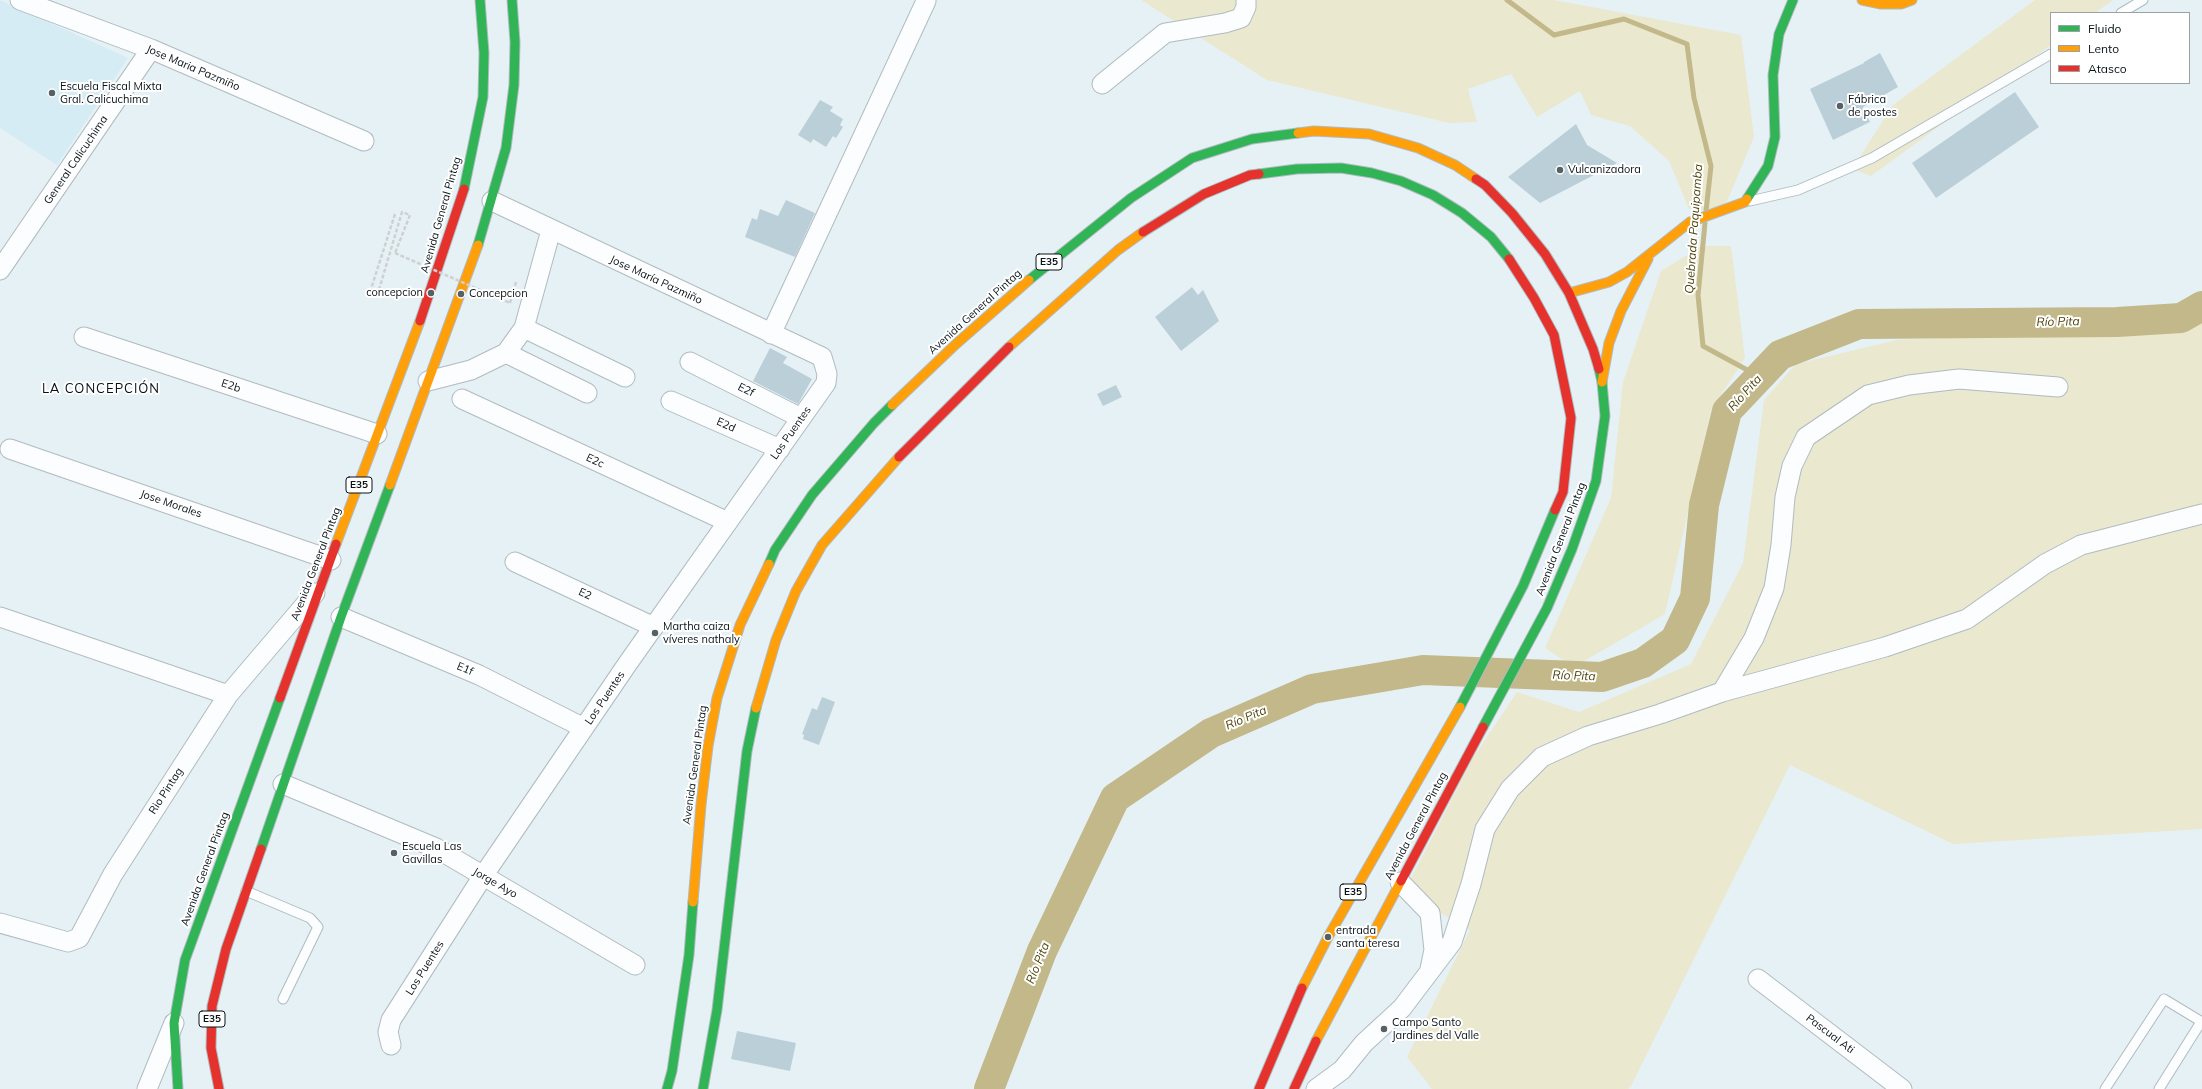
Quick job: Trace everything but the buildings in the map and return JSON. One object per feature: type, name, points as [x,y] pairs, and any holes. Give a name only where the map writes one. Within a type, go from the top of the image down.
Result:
[{"type":"main road","name":"Avenida General Pintag","points":[[178,1089],[174,1023],[185,960],[319,589],[431,293],[466,183],[483,97],[484,53],[480,0]]},
{"type":"main road","name":"E35","points":[[219,1089],[211,1048],[212,1006],[226,949],[341,617],[477,249],[492,201],[506,148],[514,85],[515,42],[512,0]]},
{"type":"main road","points":[[1569,294],[1609,282],[1651,254],[1672,235],[1690,222],[1733,208],[1745,202],[1757,186],[1768,166],[1775,137],[1773,75],[1779,34],[1792,0]]},
{"type":"main road","points":[[1862,0],[1881,4],[1901,4],[1912,0]]},
{"type":"main road","name":"Avenida General Pintag","points":[[667,1089],[672,1071],[689,955],[699,819],[708,746],[717,698],[740,625],[775,550],[812,495],[874,423],[973,329],[1047,264],[1131,198],[1192,158],[1252,139],[1314,131],[1369,134],[1418,148],[1454,165],[1485,185],[1512,213],[1545,254],[1569,294],[1593,349],[1602,382],[1605,416],[1596,481],[1572,549],[1547,608],[1306,1059],[1294,1089]]},
{"type":"main road","name":"Avenida General Pintag","points":[[703,1089],[717,1010],[747,751],[759,695],[776,640],[796,591],[822,546],[912,442],[1000,354],[1118,250],[1162,219],[1204,194],[1250,175],[1298,170],[1341,168],[1372,173],[1401,181],[1434,195],[1462,213],[1491,238],[1513,264],[1554,335],[1571,418],[1568,457],[1562,492],[1523,586],[1462,703],[1328,937],[1295,1002],[1258,1089]]},
{"type":"main road","points":[[1602,382],[1609,343],[1621,312],[1651,254]]},
{"type":"street","name":"Jose Maria Pazmiño","points":[[20,0],[151,49],[364,141]]},
{"type":"street","points":[[1102,84],[1165,33],[1225,23],[1241,18],[1246,7],[1246,0]]},
{"type":"street","points":[[771,334],[926,1]]},
{"type":"street","name":"General Calicuchima","points":[[2,262],[151,49]]},
{"type":"street","name":"Jose María Pazmiño","points":[[492,201],[822,358]]},
{"type":"street","points":[[428,381],[471,370],[506,353],[524,328],[551,230]]},
{"type":"street","points":[[524,328],[625,377]]},
{"type":"street","name":"E2b","points":[[84,337],[377,434]]},
{"type":"street","points":[[506,353],[587,393]]},
{"type":"street","name":"Los Puentes","points":[[391,1045],[388,1032],[391,1020],[483,876],[654,627],[826,383],[827,374],[822,358]]},
{"type":"street","name":"E2f","points":[[690,362],[801,418]]},
{"type":"street","points":[[1722,692],[1754,638],[1774,588],[1781,545],[1784,497],[1792,466],[1806,437],[1835,415],[1868,395],[1910,385],[1959,379],[2058,387]]},
{"type":"street","name":"E2c","points":[[462,399],[728,522]]},
{"type":"street","name":"E2d","points":[[671,402],[780,449]]},
{"type":"street","name":"Jose Morales","points":[[10,449],[331,560]]},
{"type":"street","points":[[1316,1089],[1342,1070],[1364,1043],[1402,1008],[1452,942],[1486,829],[1510,789],[1542,758],[1588,736],[1660,714],[1722,692],[1886,647],[1967,619],[2045,564],[2081,545],[2202,514]]},
{"type":"street","name":"E2","points":[[515,562],[654,627]]},
{"type":"street","name":"Rio Pintag","points":[[0,924],[68,942],[79,938],[113,874],[228,695],[319,589]]},
{"type":"street","points":[[0,617],[228,695]]},
{"type":"street","name":"E1f","points":[[341,617],[479,675],[584,728]]},
{"type":"street","name":"Jorge Ayo","points":[[283,784],[436,848],[635,965]]},
{"type":"street","points":[[1400,882],[1430,913],[1434,950],[1430,973]]},
{"type":"street","points":[[1430,913],[1445,914],[1462,911]]},
{"type":"street","name":"Pascual Ati","points":[[1758,979],[1902,1089]]},
{"type":"street","points":[[147,1089],[174,1023]]},
{"type":"lane","points":[[2123,12],[2143,0]]},
{"type":"lane","points":[[1745,202],[1798,190],[1872,158],[2050,55]]},
{"type":"lane","points":[[246,891],[310,918],[318,927],[283,999]]},
{"type":"lane","points":[[2105,1089],[2164,999],[2202,1022],[2159,1089]]},
{"type":"path","points":[[394,214],[371,289],[378,293],[402,212],[410,215],[395,252],[510,303]]},
{"type":"shaded area","name":"Escuela Fiscal Mixta Gral. Calicuchima","points":[[0,0],[128,58],[57,165],[0,128]]},
{"type":"shaded area","points":[[1141,0],[1554,0],[1741,35],[1754,137],[1723,211],[1689,209],[1669,161],[1630,126],[1591,115],[1580,91],[1537,117],[1511,74],[1468,89],[1477,122],[1449,123],[1267,80]]},
{"type":"shaded area","points":[[2035,0],[2113,0],[2096,12],[2050,12],[2050,46],[1871,176],[1852,169],[1893,105]]},
{"type":"shaded area","points":[[1702,246],[1731,246],[1745,358],[1711,410],[1665,614],[1574,667],[1545,648],[1611,498],[1623,382],[1661,271]]},
{"type":"shaded area","points":[[2202,315],[2202,829],[1953,844],[1790,765],[1631,1086],[1628,1089],[1432,1089],[1407,1057],[1470,930],[1404,892],[1473,758],[1517,692],[1579,712],[1691,664],[1743,563],[1764,400],[1796,364],[1897,340],[2147,330]]},
{"type":"waterway","name":"Quebrada Paquipamba","points":[[1507,0],[1554,35],[1624,19],[1687,44],[1694,98],[1711,166],[1706,211]]},
{"type":"waterway","name":"Quebrada Paquipamba","points":[[1705,223],[1698,295],[1703,346],[1751,372]]},
{"type":"waterway","name":"Río Pita","points":[[989,1089],[1042,951],[1115,798],[1211,733],[1312,689],[1423,670],[1602,677],[1643,663],[1675,640],[1695,598],[1704,505],[1727,411],[1780,355],[1859,324],[2117,322],[2181,318],[2202,306]]},
{"type":"traffic: fast","points":[[464,189],[483,97],[484,53],[480,0]]},
{"type":"traffic: fast","points":[[478,245],[506,148],[514,85],[515,42],[512,0]]},
{"type":"traffic: fast","points":[[1747,199],[1768,166],[1775,137],[1773,75],[1779,34],[1793,0]]},
{"type":"traffic: fast","points":[[1029,280],[1131,198],[1192,158],[1252,139],[1298,133]]},
{"type":"traffic: fast","points":[[1259,174],[1297,169],[1341,168],[1372,173],[1401,181],[1433,195],[1462,213],[1491,237],[1509,259]]},
{"type":"traffic: fast","points":[[1483,727],[1547,608],[1572,549],[1596,481],[1605,416],[1602,382],[1599,369]]},
{"type":"traffic: fast","points":[[769,564],[775,550],[812,495],[874,423],[892,405]]},
{"type":"traffic: fast","points":[[261,849],[341,617],[390,485]]},
{"type":"traffic: fast","points":[[1460,707],[1523,586],[1555,510]]},
{"type":"traffic: fast","points":[[178,1089],[174,1023],[185,960],[280,698]]},
{"type":"traffic: fast","points":[[703,1089],[717,1010],[747,751],[756,708]]},
{"type":"traffic: fast","points":[[667,1089],[672,1071],[689,955],[693,902]]},
{"type":"traffic: slow","points":[[1862,0],[1881,4],[1901,4],[1912,0]]},
{"type":"traffic: slow","points":[[1298,133],[1314,131],[1369,134],[1418,148],[1455,165],[1476,179]]},
{"type":"traffic: slow","points":[[1569,293],[1609,282],[1627,272],[1690,222],[1745,202],[1747,199]]},
{"type":"traffic: slow","points":[[1009,347],[1118,250],[1143,232]]},
{"type":"traffic: slow","points":[[390,485],[478,245]]},
{"type":"traffic: slow","points":[[1602,382],[1609,343],[1621,311],[1648,259]]},
{"type":"traffic: slow","points":[[892,405],[956,344],[1029,280]]},
{"type":"traffic: slow","points":[[336,544],[420,321]]},
{"type":"traffic: slow","points":[[756,708],[776,640],[796,591],[822,545],[899,457]]},
{"type":"traffic: slow","points":[[693,902],[701,805],[708,746],[717,698],[740,625],[769,564]]},
{"type":"traffic: slow","points":[[1302,988],[1328,937],[1460,707]]},
{"type":"traffic: slow","points":[[1316,1041],[1401,881]]},
{"type":"traffic: jam","points":[[1143,232],[1204,194],[1250,175],[1259,174]]},
{"type":"traffic: jam","points":[[1476,179],[1485,185],[1512,213],[1545,254],[1569,293],[1593,349],[1599,369]]},
{"type":"traffic: jam","points":[[420,321],[464,189]]},
{"type":"traffic: jam","points":[[1509,259],[1534,298],[1554,335],[1571,418],[1563,492],[1555,510]]},
{"type":"traffic: jam","points":[[899,457],[1009,347]]},
{"type":"traffic: jam","points":[[280,698],[336,544]]},
{"type":"traffic: jam","points":[[1401,881],[1483,727]]},
{"type":"traffic: jam","points":[[219,1089],[211,1048],[212,1006],[226,949],[261,849]]},
{"type":"traffic: jam","points":[[1259,1089],[1302,988]]},
{"type":"traffic: jam","points":[[1294,1089],[1316,1041]]},
{"type":"place","name":"Escuela Fiscal Mixta Gral. Calicuchima","points":[[52,93]]},
{"type":"place","name":"Fábrica de postes","points":[[1840,106]]},
{"type":"place","name":"Vulcanizadora","points":[[1560,170]]},
{"type":"place","name":"concepcion","points":[[431,293]]},
{"type":"place","name":"Concepcion","points":[[461,294]]},
{"type":"place","name":"Martha caiza víveres nathaly","points":[[655,633]]},
{"type":"place","name":"Escuela Las Gavillas","points":[[394,853]]},
{"type":"place","name":"entrada santa teresa","points":[[1328,937]]},
{"type":"place","name":"Campo Santo Jardines del Valle","points":[[1384,1029]]},
{"type":"district","name":"LA CONCEPCIÓN","points":[[101,389]]}]
